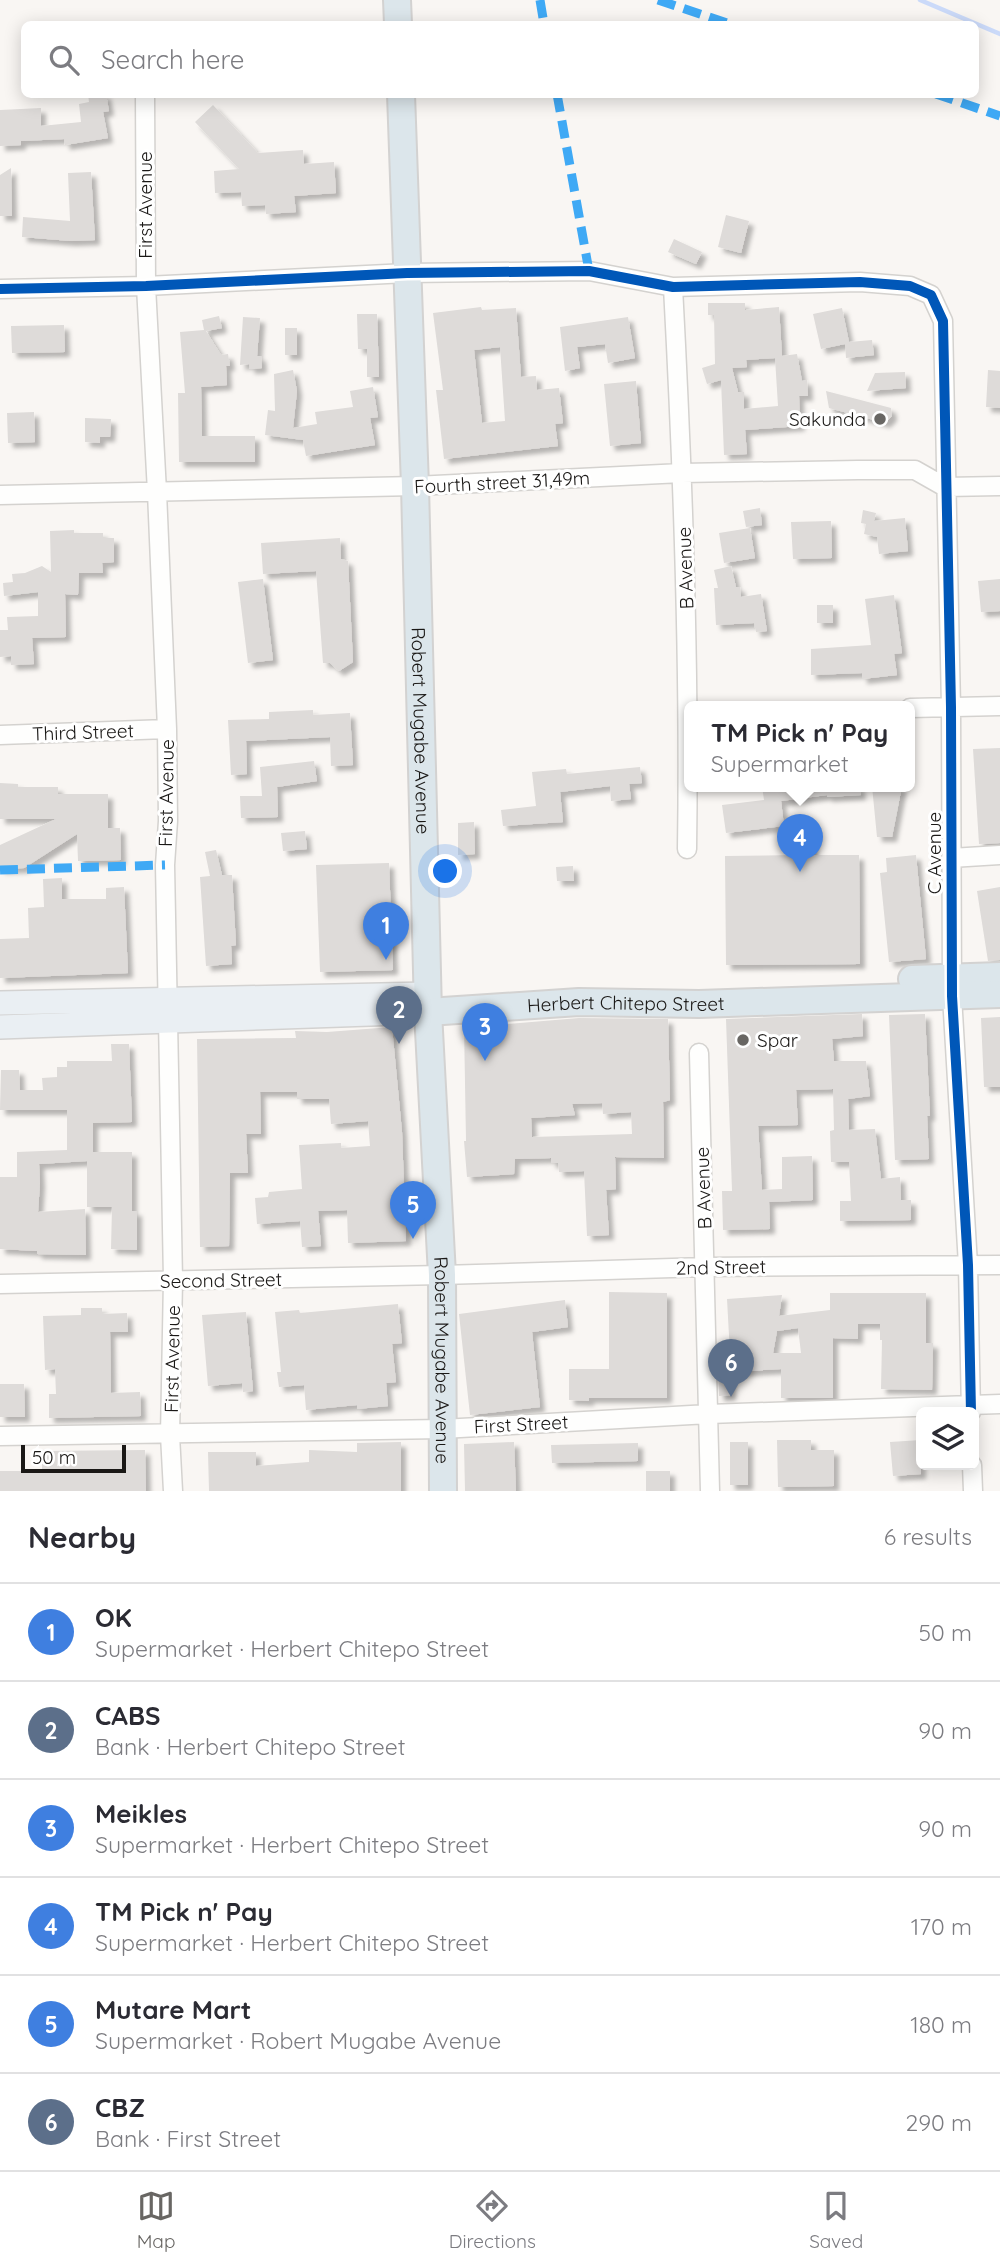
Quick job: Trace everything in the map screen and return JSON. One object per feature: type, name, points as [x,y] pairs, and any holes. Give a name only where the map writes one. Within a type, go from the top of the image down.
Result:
[{"type":"highway","points":[[397,0],[398,21]]},
{"type":"highway","name":"Robert Mugabe Avenue","points":[[401,98],[415,486],[428,1003],[442,1275],[443,1491]]},
{"type":"highway","name":"Herbert Chitepo Street","points":[[428,1003],[699,1004],[953,986],[1000,976]]},
{"type":"highway","name":"Herbert Chitepo Street","points":[[953,986],[1000,994]]},
{"type":"main road","name":"Herbert Chitepo Street","points":[[0,1003],[169,999],[428,1003]]},
{"type":"main road","name":"Herbert Chitepo Street","points":[[0,1027],[168,1022],[428,1003]]},
{"type":"street","name":"First Avenue","points":[[145,98],[146,286],[167,729],[168,821],[165,865],[173,1280],[170,1434],[173,1491]]},
{"type":"street","points":[[0,289],[146,286],[407,272],[589,271],[673,287]]},
{"type":"street","name":"C Avenue","points":[[673,287],[860,282],[910,286],[931,295],[943,321],[951,707],[953,986],[968,1265],[971,1407]]},
{"type":"street","name":"B Avenue","points":[[673,287],[689,701]]},
{"type":"street","name":"Fourth street 31,49m","points":[[0,495],[415,486],[682,473],[905,469],[915,470],[945,487]]},
{"type":"street","points":[[945,487],[1000,486]]},
{"type":"street","points":[[915,708],[1000,706]]},
{"type":"street","name":"Third Street","points":[[0,735],[167,729]]},
{"type":"street","name":"B Avenue","points":[[687,849],[688,792]]},
{"type":"street","points":[[951,858],[1000,855]]},
{"type":"street","name":"B Avenue","points":[[699,1053],[710,1491]]},
{"type":"street","name":"2nd Street","points":[[442,1275],[705,1267],[1000,1265]]},
{"type":"street","name":"Second Street","points":[[0,1284],[442,1275]]},
{"type":"street","name":"First Street","points":[[978,1407],[1000,1404]]},
{"type":"street","name":"First Street","points":[[0,1436],[442,1429],[709,1414],[916,1409]]},
{"type":"street","points":[[972,1470],[973,1491]]},
{"type":"building","points":[[88,98],[107,98],[109,111],[103,112],[108,138],[65,145],[64,139],[21,141],[21,145],[0,146],[0,110],[41,108],[41,126],[81,122],[79,104],[89,102]]},
{"type":"building","points":[[213,105],[258,153],[303,150],[304,164],[334,162],[336,193],[294,196],[296,212],[266,214],[265,205],[242,206],[241,192],[215,193],[214,171],[239,169],[195,122]]},
{"type":"building","points":[[11,168],[12,216],[0,216],[0,175]]},
{"type":"building","points":[[91,172],[95,240],[22,237],[23,217],[70,221],[68,173]]},
{"type":"building","points":[[726,215],[749,221],[741,253],[718,247]]},
{"type":"building","points":[[674,239],[702,252],[696,264],[668,252]]},
{"type":"building","points":[[708,303],[745,303],[745,310],[779,307],[782,356],[797,354],[802,381],[807,380],[808,396],[799,396],[800,426],[745,430],[747,454],[724,455],[721,380],[707,384],[702,368],[715,364],[714,315],[708,315]],"holes":[[[775,358],[778,406],[744,409],[744,392],[738,392],[732,368],[747,367],[746,360]]]},
{"type":"building","points":[[481,307],[482,310],[516,308],[521,377],[536,376],[537,390],[559,388],[563,423],[555,424],[558,446],[444,459],[436,390],[443,390],[433,313]],"holes":[[[500,347],[505,421],[482,423],[474,350]]]},
{"type":"building","points":[[842,308],[849,342],[872,340],[874,355],[846,358],[845,344],[821,349],[813,314]]},
{"type":"building","points":[[357,314],[377,314],[379,377],[367,377],[367,349],[358,349]]},
{"type":"building","points":[[219,316],[222,328],[206,331],[221,355],[228,354],[230,366],[226,366],[227,385],[201,387],[202,436],[255,436],[255,462],[179,462],[178,393],[185,393],[180,332],[204,330],[202,320]]},
{"type":"building","points":[[243,317],[260,318],[257,356],[261,356],[262,368],[250,369],[249,364],[240,365]]},
{"type":"building","points":[[628,317],[635,358],[608,363],[605,344],[577,347],[580,368],[565,371],[560,327]]},
{"type":"building","points":[[64,325],[65,352],[12,353],[11,326]]},
{"type":"building","points":[[285,328],[297,328],[297,355],[285,355]]},
{"type":"building","points":[[293,370],[297,391],[293,428],[317,424],[315,412],[353,407],[350,391],[373,387],[378,417],[370,418],[375,445],[306,456],[303,440],[265,435],[268,410],[275,411],[274,374]]},
{"type":"building","points":[[988,370],[1000,371],[1000,408],[986,407]]},
{"type":"building","points":[[905,372],[906,388],[867,391],[875,373]]},
{"type":"building","points":[[636,381],[641,443],[610,446],[604,384]]},
{"type":"building","points":[[826,391],[891,408],[892,416],[885,423],[829,408]]},
{"type":"building","points":[[34,412],[35,442],[8,443],[7,413]]},
{"type":"building","points":[[85,418],[111,419],[110,437],[100,437],[100,443],[85,442]]},
{"type":"building","points":[[760,508],[762,525],[746,527],[743,511]]},
{"type":"building","points":[[863,510],[876,513],[874,521],[905,518],[908,551],[879,554],[877,537],[864,534],[866,524],[861,523]]},
{"type":"building","points":[[831,521],[832,558],[793,559],[791,522]]},
{"type":"building","points":[[750,528],[755,558],[724,563],[719,533]]},
{"type":"building","points":[[74,530],[74,533],[103,533],[103,538],[114,538],[114,562],[102,563],[103,573],[79,573],[78,595],[65,594],[66,637],[32,638],[34,664],[11,665],[11,656],[0,657],[0,630],[8,630],[7,617],[38,616],[38,592],[4,596],[3,583],[13,582],[12,574],[25,573],[42,566],[51,572],[50,531]]},
{"type":"building","points":[[340,538],[341,559],[348,561],[353,662],[339,671],[330,663],[323,663],[316,571],[263,574],[261,543]]},
{"type":"building","points":[[731,566],[736,587],[740,587],[741,597],[761,594],[767,631],[756,632],[754,623],[716,625],[714,588],[718,588],[714,570]]},
{"type":"building","points":[[263,579],[273,660],[248,663],[238,582]]},
{"type":"building","points":[[1000,579],[1000,611],[981,612],[978,581]]},
{"type":"building","points":[[894,595],[902,653],[894,654],[897,675],[862,679],[862,673],[811,675],[811,649],[871,645],[865,599]]},
{"type":"building","points":[[817,605],[833,605],[833,623],[817,623]]},
{"type":"building","points":[[313,710],[313,715],[350,713],[353,765],[331,766],[330,737],[246,741],[247,774],[231,775],[228,720],[269,719],[269,712]]},
{"type":"building","points":[[1000,748],[1000,843],[979,844],[973,749]]},
{"type":"building","points":[[314,761],[317,781],[277,787],[278,817],[241,818],[240,796],[262,796],[260,767]]},
{"type":"building","points":[[640,767],[642,783],[629,784],[631,799],[611,801],[610,786],[560,792],[563,822],[503,826],[501,810],[536,806],[532,772],[566,769],[567,774]]},
{"type":"building","points":[[0,783],[18,784],[18,787],[58,787],[58,794],[108,794],[108,828],[120,828],[121,860],[78,861],[77,834],[24,868],[0,869],[0,845],[56,819],[0,819]]},
{"type":"building","points":[[763,792],[861,792],[861,795],[827,795],[781,801],[784,826],[726,833],[722,805],[764,800]]},
{"type":"building","points":[[873,792],[901,792],[892,837],[877,837]]},
{"type":"building","points":[[474,822],[475,854],[458,855],[458,823]]},
{"type":"building","points":[[305,831],[307,849],[283,851],[281,833]]},
{"type":"building","points":[[811,831],[813,855],[859,855],[860,964],[726,965],[725,856],[796,855],[794,832]]},
{"type":"building","points":[[216,850],[222,875],[232,875],[236,945],[231,946],[232,964],[206,966],[200,877],[210,876],[205,852]]},
{"type":"building","points":[[916,855],[926,959],[889,962],[880,873],[887,872],[886,858]]},
{"type":"building","points":[[389,863],[393,970],[320,972],[316,865]]},
{"type":"building","points":[[573,866],[574,881],[557,881],[556,867]]},
{"type":"building","points":[[62,878],[62,899],[106,899],[106,888],[124,887],[128,973],[0,978],[0,939],[29,938],[28,908],[44,907],[43,879]]},
{"type":"building","points":[[1000,887],[1000,960],[988,961],[977,891]]},
{"type":"building","points":[[862,1014],[863,1036],[832,1039],[834,1061],[866,1061],[870,1096],[848,1099],[849,1130],[875,1129],[881,1179],[900,1177],[901,1200],[911,1200],[911,1220],[840,1221],[840,1201],[851,1201],[849,1162],[831,1162],[830,1131],[834,1130],[833,1089],[796,1090],[798,1125],[758,1126],[762,1190],[782,1189],[782,1157],[812,1156],[813,1200],[769,1202],[770,1229],[723,1230],[722,1191],[732,1191],[726,1019]]},
{"type":"building","points":[[925,1014],[930,1116],[927,1116],[929,1159],[895,1160],[889,1015]]},
{"type":"building","points":[[1000,1017],[1000,1087],[984,1087],[981,1018]]},
{"type":"building","points":[[579,1018],[668,1019],[670,1100],[663,1102],[664,1158],[615,1157],[616,1189],[606,1190],[609,1235],[587,1236],[584,1171],[559,1172],[558,1163],[551,1163],[551,1158],[515,1159],[514,1174],[467,1177],[464,1141],[464,1025]],"holes":[[[602,1103],[603,1114],[631,1112],[632,1134],[532,1137],[531,1118],[575,1115],[572,1104]]]},
{"type":"building","points":[[392,1027],[402,1132],[406,1241],[348,1243],[347,1210],[318,1211],[321,1246],[302,1247],[300,1221],[257,1224],[255,1198],[268,1197],[269,1192],[302,1189],[299,1145],[341,1143],[341,1148],[370,1146],[368,1121],[331,1124],[329,1099],[297,1099],[297,1092],[260,1092],[261,1134],[246,1134],[248,1173],[230,1173],[229,1246],[200,1247],[197,1039],[296,1038],[295,1031],[327,1032]]},
{"type":"building","points":[[111,1044],[129,1044],[132,1122],[93,1123],[93,1152],[132,1152],[132,1211],[137,1211],[137,1250],[111,1249],[112,1207],[87,1207],[87,1161],[39,1164],[38,1212],[85,1209],[86,1255],[37,1254],[37,1251],[0,1249],[0,1177],[17,1177],[17,1152],[67,1150],[67,1110],[0,1110],[1,1070],[19,1070],[20,1090],[43,1090],[42,1078],[57,1077],[57,1067],[67,1067],[67,1061],[112,1061]]},
{"type":"building","points":[[609,1292],[667,1293],[667,1398],[569,1400],[569,1369],[609,1369]]},
{"type":"building","points":[[830,1293],[926,1293],[926,1343],[933,1343],[932,1390],[881,1389],[880,1324],[858,1324],[858,1339],[833,1338],[833,1398],[781,1398],[781,1369],[731,1372],[727,1299],[782,1295],[779,1316],[830,1310]],"holes":[[[798,1328],[801,1353],[773,1353],[777,1331]]]},
{"type":"building","points":[[565,1300],[568,1327],[532,1332],[540,1407],[470,1415],[459,1314]]},
{"type":"building","points":[[398,1304],[402,1343],[392,1344],[396,1382],[386,1383],[388,1406],[357,1409],[357,1405],[306,1410],[304,1385],[279,1387],[277,1372],[281,1372],[275,1312],[299,1310],[300,1313]]},
{"type":"building","points":[[81,1308],[102,1308],[102,1314],[127,1313],[128,1332],[110,1332],[111,1393],[140,1392],[141,1416],[49,1418],[49,1394],[56,1394],[55,1369],[45,1370],[43,1316],[81,1315]]},
{"type":"building","points":[[246,1312],[253,1391],[243,1392],[242,1383],[208,1386],[202,1315]]},
{"type":"building","points":[[729,1371],[731,1395],[719,1396],[718,1372]]},
{"type":"building","points":[[0,1384],[24,1384],[25,1417],[0,1417]]},
{"type":"building","points":[[777,1440],[811,1440],[811,1450],[834,1450],[834,1486],[778,1487]]},
{"type":"building","points":[[916,1440],[916,1470],[921,1470],[921,1474],[893,1476],[890,1442]]},
{"type":"building","points":[[401,1442],[401,1491],[209,1491],[208,1452],[256,1452],[256,1466],[309,1462],[309,1450],[357,1452],[357,1443]]},
{"type":"building","points":[[514,1442],[516,1491],[465,1491],[464,1444]]},
{"type":"building","points":[[730,1442],[748,1442],[748,1485],[730,1485]]},
{"type":"building","points":[[638,1443],[638,1461],[552,1463],[551,1445]]},
{"type":"building","points":[[145,1450],[146,1491],[0,1491],[0,1471],[42,1471],[42,1451]]},
{"type":"building","points":[[646,1471],[670,1471],[670,1491],[646,1491]]},
{"type":"waterway","points":[[920,0],[969,21]]},
{"type":"waterway","points":[[979,25],[1000,34]]},
{"type":"marked path","points":[[540,0],[544,21]]},
{"type":"marked path","points":[[658,0],[721,21]]},
{"type":"marked path","points":[[558,98],[589,271]]},
{"type":"marked path","points":[[948,98],[1000,116]]},
{"type":"marked path","points":[[0,870],[165,865]]},
{"type":"cycle path","points":[[0,289],[146,286],[407,273],[589,271],[673,287],[860,282],[910,286],[931,295],[943,321],[951,707],[952,996],[968,1265],[971,1407]]},
{"type":"place","name":"Sakunda","points":[[880,419]]},
{"type":"place","name":"TM Pick n' Pay","points":[[800,872]]},
{"type":"place","name":"OK","points":[[386,960]]},
{"type":"place","name":"Spar","points":[[743,1040]]},
{"type":"place","name":"CABS","points":[[399,1044]]},
{"type":"place","name":"Meikles","points":[[485,1061]]},
{"type":"place","name":"Mutare Mart","points":[[413,1239]]},
{"type":"place","name":"CBZ","points":[[731,1397]]}]
